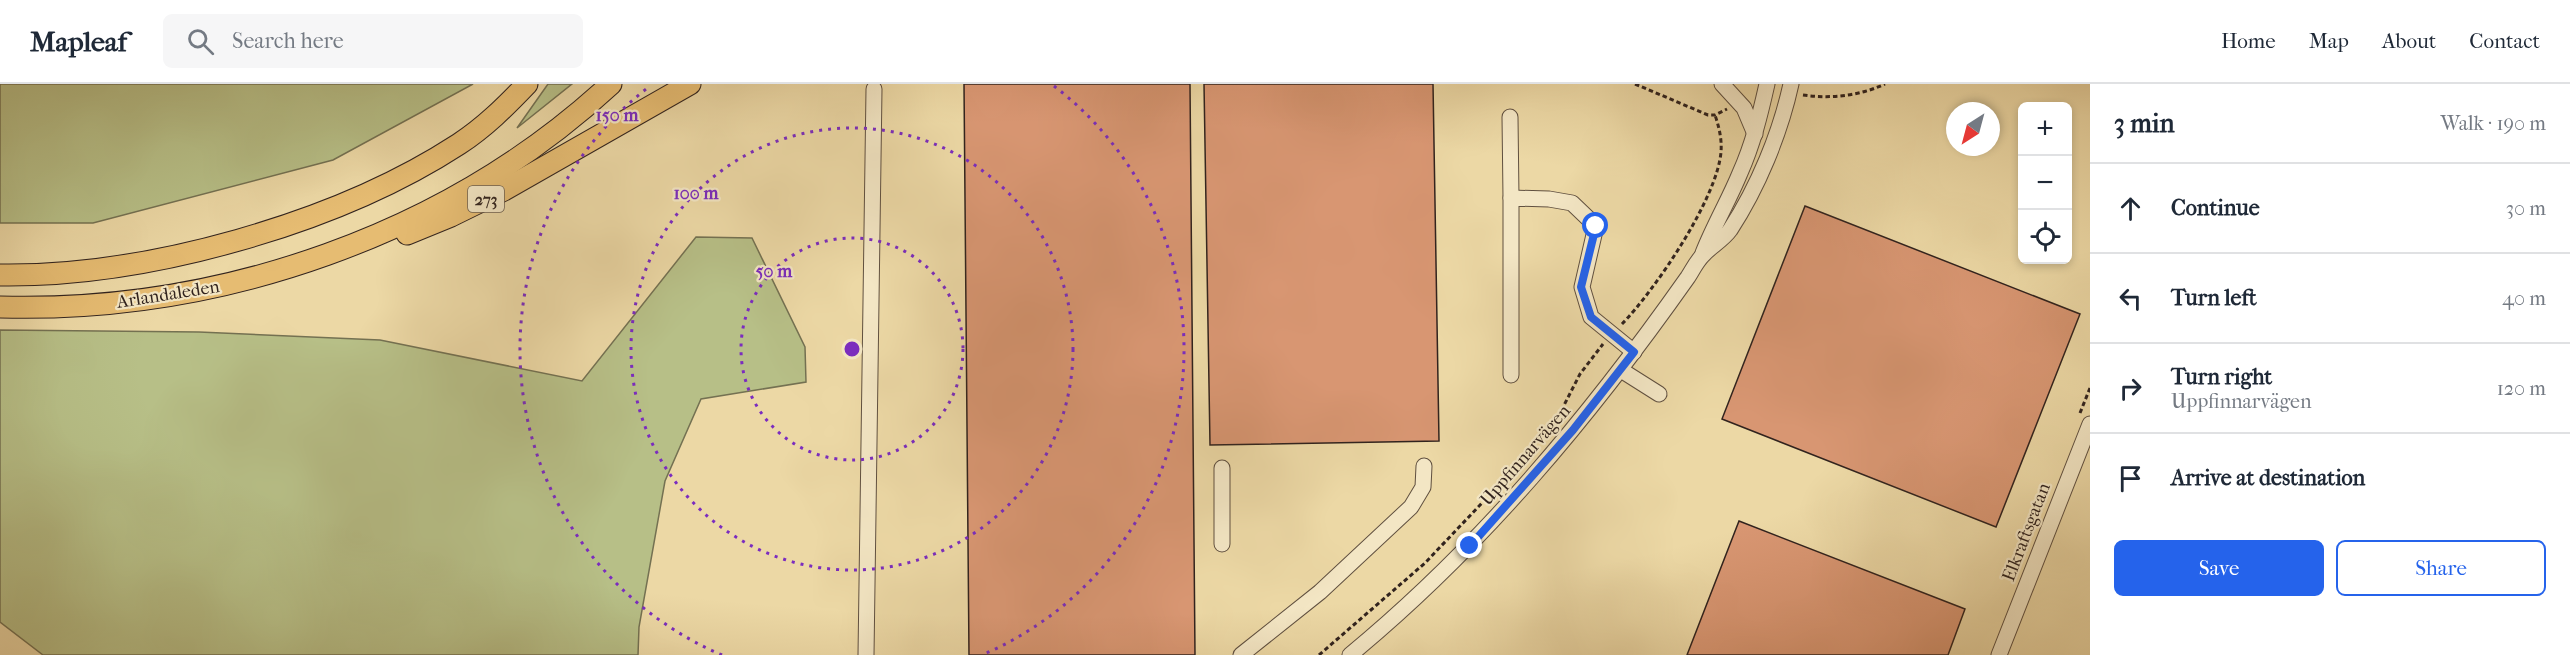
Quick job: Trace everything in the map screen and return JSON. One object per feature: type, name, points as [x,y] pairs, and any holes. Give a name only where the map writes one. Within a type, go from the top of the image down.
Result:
[{"type":"highway","points":[[0,275],[33,276],[120,267],[200,250],[275,230],[350,200],[415,169],[459,144],[498,114],[527,84]]},
{"type":"highway","points":[[331,253],[430,209],[483,180],[552,133],[611,84]]},
{"type":"highway","name":"273","points":[[331,253],[406,234],[451,216],[504,190],[690,84]]},
{"type":"highway","name":"Arlandaleden","points":[[0,307],[29,308],[138,301],[235,283],[331,253]]},
{"type":"street","points":[[1722,84],[1744,108],[1755,134]]},
{"type":"street","name":"Uppfinnarvägen","points":[[1702,255],[1714,223],[1728,199],[1755,134],[1767,84]]},
{"type":"street","name":"Uppfinnarvägen","points":[[1350,655],[1430,586],[1485,531],[1573,430],[1621,370],[1702,255],[1728,232],[1755,186],[1782,120],[1791,84]]},
{"type":"street","points":[[866,655],[874,89]]},
{"type":"street","points":[[1510,117],[1511,375]]},
{"type":"street","points":[[1511,198],[1572,203],[1596,226],[1581,287],[1591,317],[1634,352]]},
{"type":"street","points":[[1621,370],[1659,394]]},
{"type":"street","name":"Elkraftsgatan","points":[[1999,655],[2090,424]]},
{"type":"street","points":[[1241,655],[1320,592],[1411,507],[1423,487],[1424,466]]},
{"type":"street","points":[[1222,468],[1222,544]]},
{"type":"path","points":[[1319,655],[1425,563],[1502,482],[1560,413],[1580,374],[1649,292],[1678,249],[1704,201],[1721,152],[1722,142],[1715,115],[1699,112],[1635,84]]},
{"type":"green space","points":[[0,84],[473,84],[333,160],[93,223],[0,223]]},
{"type":"green space","points":[[548,84],[572,84],[517,128]]},
{"type":"green space","points":[[696,237],[752,238],[805,347],[806,382],[701,399],[665,481],[639,627],[638,655],[43,655],[0,622],[0,330],[199,332],[380,340],[582,381]]},
{"type":"building","points":[[964,84],[1190,84],[1195,655],[969,655]]},
{"type":"building","points":[[1204,84],[1433,84],[1439,441],[1210,445]]},
{"type":"building","points":[[1805,206],[2080,314],[1996,527],[1722,419]]},
{"type":"building","points":[[1739,521],[1965,609],[1948,655],[1687,655]]},
{"type":"route","points":[[1470,546],[1573,430],[1634,352],[1591,317],[1581,287],[1596,226]]}]
